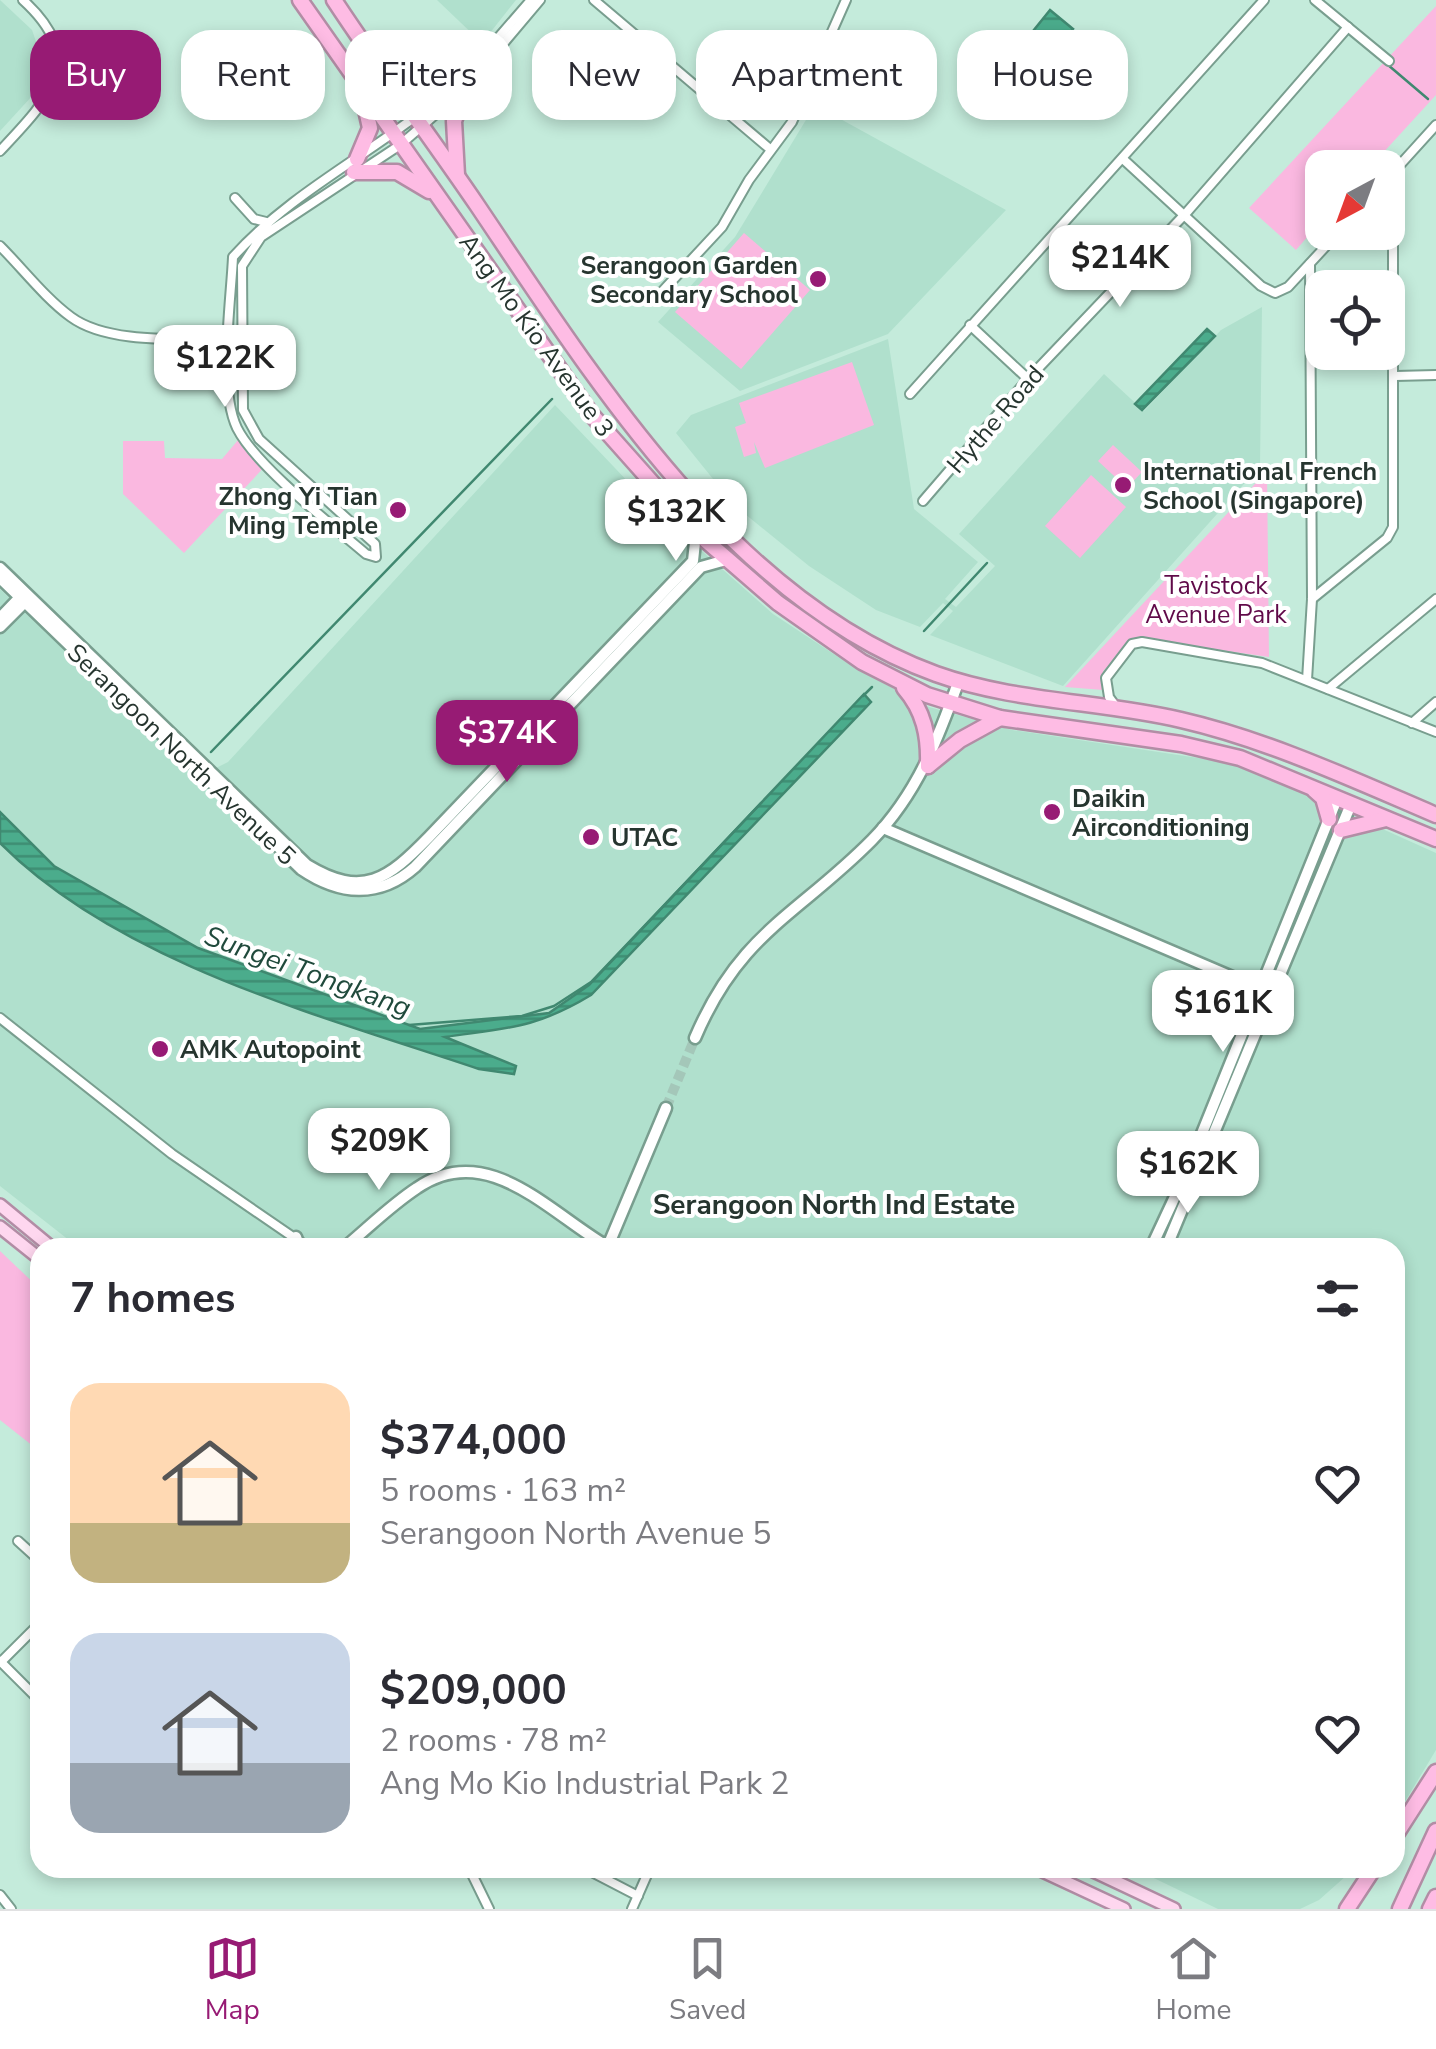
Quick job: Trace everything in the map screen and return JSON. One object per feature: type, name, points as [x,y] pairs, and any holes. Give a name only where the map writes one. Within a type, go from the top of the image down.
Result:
[{"type":"highway","name":"Ang Mo Kio Avenue 3","points":[[300,0],[345,63]]},
{"type":"highway","name":"Ang Mo Kio Avenue 3","points":[[334,0],[353,30]]},
{"type":"highway","points":[[369,120],[355,166],[397,172],[438,198]]},
{"type":"highway","name":"Ang Mo Kio Avenue 3","points":[[384,120],[591,414],[696,532],[792,613],[898,682],[951,702],[1000,718],[1226,754],[1436,839]]},
{"type":"highway","name":"Ang Mo Kio Avenue 3","points":[[415,120],[612,401],[722,531],[792,590],[872,644],[959,680],[1028,697],[1178,719],[1231,734],[1436,816]]},
{"type":"highway","points":[[454,120],[457,176]]},
{"type":"highway","points":[[507,296],[520,282],[530,283]]},
{"type":"highway","points":[[898,682],[920,712],[928,740],[928,766]]},
{"type":"highway","points":[[928,766],[960,740],[1000,718]]},
{"type":"highway","points":[[1226,754],[1237,746],[1231,734]]},
{"type":"highway","points":[[1314,789],[1323,798],[1335,824],[1386,819]]},
{"type":"highway","points":[[1405,1820],[1436,1772]]},
{"type":"highway","points":[[1400,1909],[1436,1831]]},
{"type":"highway","points":[[1336,1909],[1365,1878]]},
{"type":"highway","points":[[1348,1909],[1367,1878]]},
{"type":"highway","points":[[1430,1909],[1436,1897]]},
{"type":"main road","points":[[0,1205],[40,1238]]},
{"type":"main road","points":[[0,1228],[30,1251]]},
{"type":"main road","points":[[1057,1878],[1124,1909]]},
{"type":"main road","points":[[1108,1878],[1174,1909]]},
{"type":"street","points":[[0,148],[45,96],[54,72],[50,41],[38,19],[20,0]]},
{"type":"street","points":[[507,30],[531,0]]},
{"type":"street","points":[[512,31],[540,0]]},
{"type":"street","points":[[594,0],[770,149]]},
{"type":"street","points":[[658,297],[722,227],[806,99],[846,0]]},
{"type":"street","points":[[910,394],[1264,0]]},
{"type":"street","points":[[1315,0],[1389,61]]},
{"type":"street","name":"Hythe Road","points":[[924,500],[1028,379],[1184,216],[1348,26]]},
{"type":"street","points":[[355,166],[249,250],[242,266],[240,340],[244,410],[259,439],[375,544],[376,556],[353,543],[262,460],[237,428],[229,391],[233,257],[268,222],[422,120]]},
{"type":"street","points":[[1405,159],[1436,125]]},
{"type":"street","points":[[1123,159],[1260,286],[1275,293],[1288,288],[1322,250]]},
{"type":"street","points":[[235,198],[254,219],[268,222]]},
{"type":"street","points":[[0,246],[89,327],[240,340]]},
{"type":"street","points":[[1312,599],[1387,538],[1393,527],[1391,250]]},
{"type":"street","points":[[1307,680],[1312,599],[1310,264]]},
{"type":"street","points":[[970,325],[1028,379]]},
{"type":"street","points":[[1394,376],[1436,375]]},
{"type":"street","points":[[353,543],[362,532]]},
{"type":"street","name":"Serangoon North Avenue 5","points":[[0,578],[307,865],[354,884],[387,875],[429,837],[694,560],[696,532]]},
{"type":"street","name":"Serangoon North Avenue 5","points":[[0,568],[25,598],[301,869],[331,887],[368,890],[402,879],[701,566],[726,560]]},
{"type":"street","points":[[0,618],[25,598]]},
{"type":"street","points":[[0,628],[25,598]]},
{"type":"street","points":[[1328,689],[1436,598]]},
{"type":"street","points":[[1120,710],[1109,697],[1106,678],[1132,644],[1142,642],[1267,664],[1436,732]]},
{"type":"street","points":[[695,1038],[718,987],[741,955],[883,828],[928,766],[959,680]]},
{"type":"street","points":[[1412,723],[1436,702]]},
{"type":"street","points":[[1155,1238],[1344,802]]},
{"type":"street","points":[[883,828],[1265,991]]},
{"type":"street","points":[[1170,1238],[1265,991]]},
{"type":"street","points":[[0,1018],[172,1154],[292,1238]]},
{"type":"street","points":[[613,1238],[666,1108]]},
{"type":"street","points":[[356,1238],[415,1189],[462,1169],[503,1177],[595,1238]]},
{"type":"street","points":[[18,1541],[30,1552]]},
{"type":"street","points":[[30,1633],[1,1661],[30,1691]]},
{"type":"street","points":[[473,1878],[489,1909]]},
{"type":"street","points":[[603,1878],[638,1896]]},
{"type":"street","points":[[632,1909],[646,1878]]},
{"type":"street","points":[[0,1895],[10,1909]]},
{"type":"shaded area","points":[[0,0],[32,30],[30,98],[0,131]]},
{"type":"shaded area","points":[[437,0],[516,0],[492,30],[468,30]]},
{"type":"shaded area","points":[[1050,10],[1073,29],[1072,30],[1034,30]]},
{"type":"shaded area","name":"Serangoon Garden Secondary School","points":[[806,120],[842,120],[1006,210],[888,334],[740,391],[658,322],[735,237]]},
{"type":"shaded area","name":"International French School (Singapore)","points":[[1262,307],[1260,466],[1063,686],[930,635],[953,611],[943,603],[920,627],[876,610],[809,566],[734,505],[676,433],[691,415],[888,339],[914,509],[978,562],[945,599],[956,607],[995,566],[959,534],[1104,374],[1144,411],[1221,330]]},
{"type":"shaded area","points":[[1207,329],[1215,336],[1142,410],[1135,404]]},
{"type":"shaded area","points":[[555,405],[653,508],[773,614],[858,670],[929,707],[1012,730],[1238,764],[1436,853],[1436,1750],[1405,1801],[1405,1238],[66,1238],[0,1186],[0,589],[198,777],[228,762]]},
{"type":"shaded area","points":[[864,694],[871,702],[591,995],[536,1021],[445,1037],[516,1066],[514,1074],[479,1069],[290,1006],[162,953],[48,885],[0,843],[0,812],[54,866],[198,948],[420,1029],[549,1013],[589,985]]},
{"type":"shaded area","points":[[1154,1878],[1344,1878],[1319,1900],[1300,1909],[1218,1909]]},
{"type":"green space","points":[[1436,6],[1436,95],[1386,150],[1305,150],[1305,240],[1296,250],[1249,208]]},
{"type":"green space","points":[[744,233],[810,290],[741,369],[675,312]]},
{"type":"green space","points":[[852,362],[874,425],[765,468],[754,442],[756,453],[744,457],[735,427],[746,423],[739,403]]},
{"type":"green space","points":[[244,433],[269,462],[184,553],[123,494],[123,441],[164,441],[165,458],[222,459]]},
{"type":"green space","points":[[1113,445],[1142,472],[1127,488],[1098,461]]},
{"type":"green space","name":"Tavistock Avenue Park","points":[[1267,471],[1269,657],[1137,638],[1103,671],[1103,690],[1065,687]]},
{"type":"green space","points":[[1091,475],[1126,507],[1080,558],[1045,526]]},
{"type":"green space","points":[[0,1251],[30,1280],[30,1444],[0,1420]]},
{"type":"waterway","points":[[1381,59],[1428,99]]},
{"type":"waterway","points":[[211,752],[552,399]]},
{"type":"waterway","points":[[924,631],[987,563]]},
{"type":"waterway","points":[[863,696],[872,687]]},
{"type":"waterway","name":"Sungei Tongkang","points":[[409,1025],[522,1016],[554,1006],[591,982],[761,803]]},
{"type":"tunnel","points":[[666,1108],[695,1038]]},
{"type":"place","name":"Serangoon Garden Secondary School","points":[[818,279]]},
{"type":"place","name":"International French School (Singapore)","points":[[1123,485]]},
{"type":"place","name":"Zhong Yi Tian Ming Temple","points":[[398,510]]},
{"type":"place","name":"Daikin Airconditioning","points":[[1052,812]]},
{"type":"place","name":"UTAC","points":[[591,837]]},
{"type":"place","name":"AMK Autopoint","points":[[160,1049]]},
{"type":"district","name":"Serangoon North Ind Estate","points":[[834,1204]]}]
